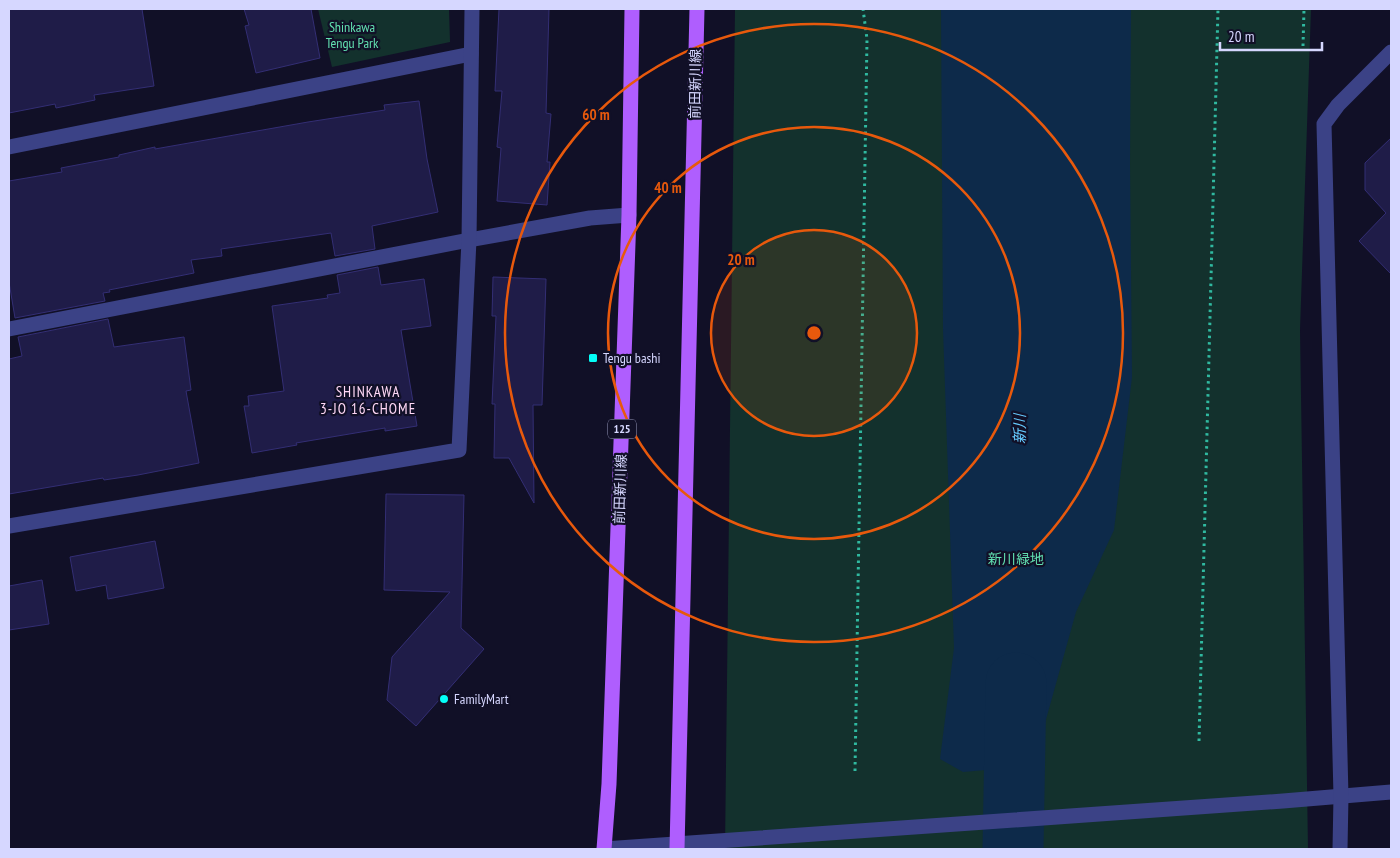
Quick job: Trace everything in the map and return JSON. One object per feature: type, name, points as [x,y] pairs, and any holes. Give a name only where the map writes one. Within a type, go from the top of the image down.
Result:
[{"type":"main road","name":"前田新川線","points":[[604,849],[609,784],[629,215],[632,9]]},
{"type":"main road","name":"前田新川線","points":[[677,846],[697,9]]},
{"type":"street","points":[[9,526],[459,450],[469,240],[472,9]]},
{"type":"street","points":[[1340,849],[1341,796],[1324,124],[1338,105],[1391,52]]},
{"type":"street","points":[[9,147],[472,54]]},
{"type":"street","points":[[9,329],[469,240],[590,218],[629,215]]},
{"type":"street","points":[[604,849],[677,846],[783,836],[1391,792]]},
{"type":"path","points":[[855,771],[867,39],[863,9]]},
{"type":"path","points":[[1199,741],[1218,9]]},
{"type":"path","points":[[1304,9],[1304,46]]},
{"type":"green space","name":"Shinkawa Tengu Park","points":[[318,9],[449,9],[450,42],[332,67]]},
{"type":"green space","name":"新川緑地","points":[[735,9],[1311,9],[1300,330],[1308,849],[725,849]]},
{"type":"water","points":[[941,9],[1131,9],[1132,377],[1114,530],[1076,612],[1033,766],[963,772],[940,759],[954,648],[943,329]]},
{"type":"building","points":[[9,9],[142,9],[154,86],[94,95],[95,100],[56,108],[55,104],[9,113]]},
{"type":"building","points":[[244,9],[311,9],[320,58],[256,73],[245,26],[249,25]]},
{"type":"building","points":[[499,9],[549,9],[546,113],[551,114],[547,162],[550,162],[547,205],[497,201],[501,148],[497,147],[502,91],[495,91]]},
{"type":"building","points":[[419,101],[427,159],[438,212],[372,226],[375,249],[335,256],[331,233],[221,249],[222,256],[191,260],[194,273],[109,290],[110,292],[103,293],[105,301],[15,318],[9,282],[9,181],[62,172],[61,168],[119,157],[119,155],[155,147],[155,149],[385,110],[384,105]]},
{"type":"building","points":[[1391,138],[1391,274],[1359,241],[1386,213],[1365,190],[1365,163]]},
{"type":"building","points":[[378,267],[381,285],[424,279],[431,326],[401,330],[417,426],[385,431],[385,428],[296,443],[297,445],[252,453],[244,406],[249,406],[248,396],[284,391],[272,306],[328,298],[327,295],[340,293],[337,275]]},
{"type":"building","points":[[493,277],[546,279],[542,405],[533,405],[534,503],[509,458],[494,458],[495,404],[492,404],[496,316],[492,316]]},
{"type":"building","points":[[108,319],[114,347],[184,337],[191,390],[186,391],[199,463],[138,475],[104,480],[103,478],[9,494],[9,359],[22,356],[18,337]]},
{"type":"building","points":[[386,494],[464,495],[461,628],[484,649],[416,726],[387,700],[392,657],[450,592],[384,590]]},
{"type":"building","points":[[155,541],[164,588],[108,599],[106,585],[76,591],[70,557]]},
{"type":"building","points":[[42,580],[49,624],[9,630],[9,586]]},
{"type":"waterway","name":"新川","points":[[1013,849],[1016,683]]},
{"type":"place","name":"Tengu bashi","points":[[593,358]]},
{"type":"place","name":"FamilyMart","points":[[444,699]]},
{"type":"district","name":"SHINKAWA 3-JO 16-CHOME","points":[[368,400]]}]
